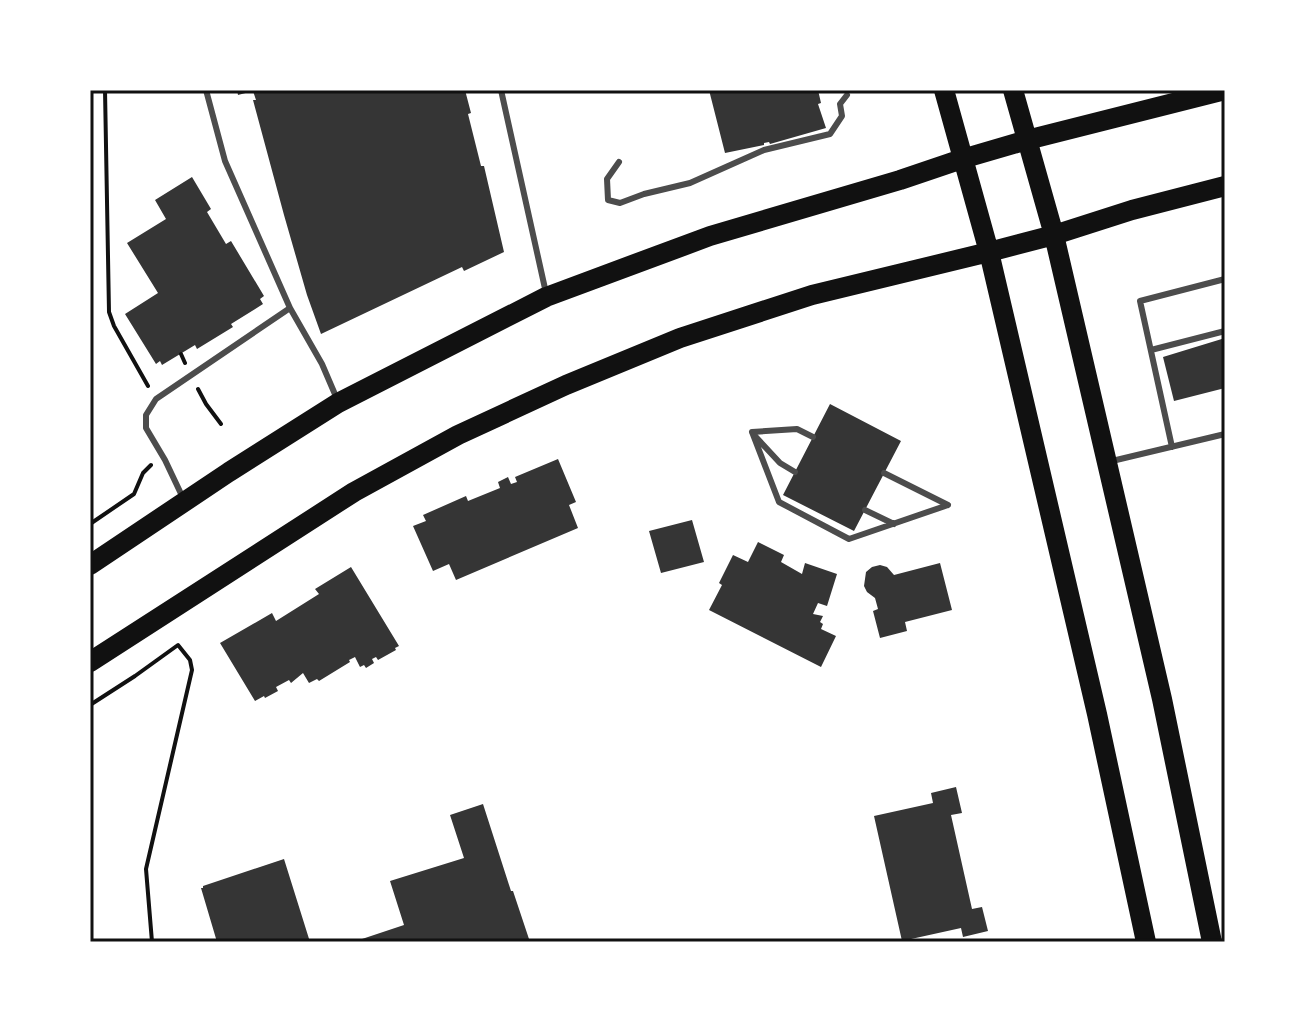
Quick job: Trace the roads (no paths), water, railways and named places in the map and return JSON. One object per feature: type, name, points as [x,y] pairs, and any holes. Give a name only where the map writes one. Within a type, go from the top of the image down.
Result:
[{"type":"main road","points":[[944,90],[989,252],[1097,714],[1146,942]]},
{"type":"main road","points":[[1013,90],[1054,235],[1162,699],[1212,942]]},
{"type":"main road","points":[[90,565],[338,403],[546,297],[710,236],[962,159],[1225,90]]},
{"type":"main road","points":[[90,662],[354,492],[458,435],[566,385],[680,338],[812,295],[1054,235],[1132,210],[1225,186]]},
{"type":"lane","points":[[206,90],[225,161],[290,308],[322,364],[338,403]]},
{"type":"lane","points":[[501,90],[546,297]]},
{"type":"lane","points":[[619,162],[607,179],[608,200],[620,203],[690,183],[764,150],[830,134],[842,116],[840,104],[847,95]]},
{"type":"lane","points":[[1172,447],[1140,301],[1225,279]]},
{"type":"lane","points":[[185,502],[146,428],[146,415],[156,399],[290,308]]},
{"type":"lane","points":[[1151,350],[1225,331]]},
{"type":"lane","points":[[752,432],[797,429],[813,437]]},
{"type":"lane","points":[[752,432],[780,463],[795,472]]},
{"type":"lane","points":[[752,432],[779,502],[849,539],[948,505],[884,473]]},
{"type":"lane","points":[[1107,462],[1225,434]]},
{"type":"lane","points":[[865,510],[894,524]]}]
